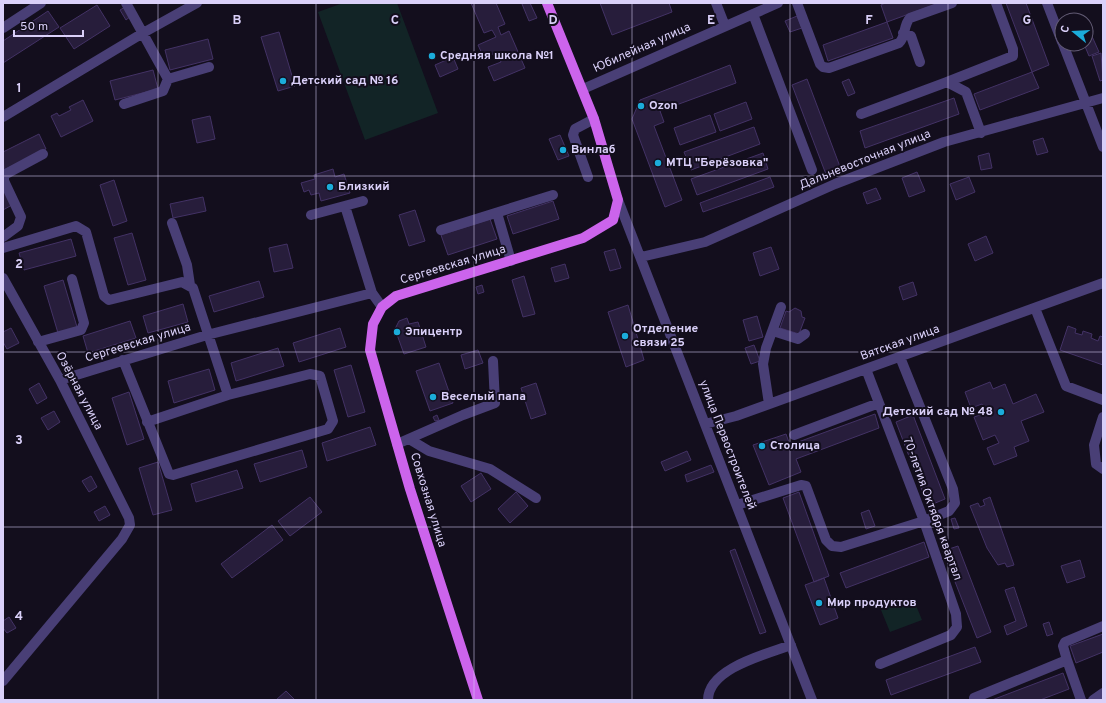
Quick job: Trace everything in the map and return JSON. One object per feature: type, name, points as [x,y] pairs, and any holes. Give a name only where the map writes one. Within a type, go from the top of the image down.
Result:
[{"type":"main road","points":[[547,3],[594,119],[618,200]]},
{"type":"main road","name":"Сергеевская улица","points":[[382,306],[396,296],[583,238],[613,220],[618,200]]},
{"type":"main road","name":"Совхозная улица","points":[[382,306],[373,324],[370,350],[397,444],[478,700]]},
{"type":"street","points":[[3,28],[41,3]]},
{"type":"street","points":[[126,3],[168,79]]},
{"type":"street","points":[[3,117],[143,33],[197,3]]},
{"type":"street","points":[[716,3],[725,26]]},
{"type":"street","name":"Юбилейная улица","points":[[583,89],[778,3]]},
{"type":"street","points":[[797,3],[820,64],[823,67],[829,68],[899,43],[904,33],[906,22],[910,18],[952,3]]},
{"type":"street","points":[[861,114],[1011,59],[1013,56],[1013,49],[996,3]]},
{"type":"street","points":[[1047,3],[1054,22]]},
{"type":"street","points":[[753,14],[812,170]]},
{"type":"street","points":[[904,33],[911,36],[920,62]]},
{"type":"street","points":[[1066,52],[1103,147]]},
{"type":"street","points":[[168,79],[209,67]]},
{"type":"street","points":[[124,104],[163,91],[168,79]]},
{"type":"street","points":[[947,82],[966,92],[981,133]]},
{"type":"street","name":"Дальневосточная улица","points":[[641,258],[705,242],[835,184],[944,142],[1103,98]]},
{"type":"street","points":[[588,177],[573,135],[575,129],[594,119]]},
{"type":"street","points":[[3,237],[18,226],[21,217],[4,181],[4,175],[43,154]]},
{"type":"street","points":[[440,230],[553,195]]},
{"type":"street","name":"улица Первостроителей","points":[[618,200],[641,258],[659,310],[812,700]]},
{"type":"street","points":[[311,215],[363,201]]},
{"type":"street","points":[[345,206],[372,293],[382,306]]},
{"type":"street","points":[[497,213],[511,261]]},
{"type":"street","points":[[172,223],[187,265],[190,285],[195,293],[207,335],[228,395]]},
{"type":"street","points":[[3,248],[76,226],[86,232],[104,296],[109,300],[182,282],[190,285]]},
{"type":"street","name":"Озёрная улица","points":[[3,278],[60,380],[129,518],[130,525],[128,531],[122,539],[3,681]]},
{"type":"street","points":[[38,342],[81,330],[84,323],[72,279]]},
{"type":"street","name":"Вятская улица","points":[[705,424],[736,416],[1103,283]]},
{"type":"street","name":"Сергеевская улица","points":[[60,380],[207,335],[372,293]]},
{"type":"street","points":[[769,404],[763,364],[781,307]]},
{"type":"street","points":[[1035,308],[1066,386],[1103,400]]},
{"type":"street","points":[[773,331],[798,339],[805,334]]},
{"type":"street","points":[[736,505],[801,485],[806,486],[826,540],[832,546],[841,547],[924,521],[949,511],[955,503],[953,489],[900,357]]},
{"type":"street","points":[[123,360],[147,422],[167,471],[173,475],[328,429],[333,421],[320,376],[310,374],[228,395],[147,422]]},
{"type":"street","points":[[397,444],[463,415],[495,403],[493,361]]},
{"type":"street","name":"70-летия Октября квартал","points":[[866,369],[924,521],[956,614],[957,627],[951,636],[880,664]]},
{"type":"street","points":[[794,434],[879,403]]},
{"type":"street","points":[[1103,417],[1093,452],[1096,464],[1103,469]]},
{"type":"street","points":[[409,439],[429,451],[490,469],[536,498]]},
{"type":"street","points":[[1081,700],[1067,660],[1063,646],[1064,642],[1103,626]]},
{"type":"street","points":[[708,700],[713,684],[722,674],[791,644]]},
{"type":"street","points":[[974,698],[1067,660]]},
{"type":"street","points":[[1093,700],[1103,693]]},
{"type":"shaded area","points":[[343,3],[397,3],[438,113],[365,140],[318,12]]},
{"type":"shaded area","points":[[913,598],[922,620],[890,632],[881,610]]},
{"type":"building","points":[[471,3],[496,3],[505,24],[498,27],[501,35],[509,31],[525,68],[494,81],[488,67],[501,62],[497,52],[484,58],[478,45],[496,37],[492,30],[484,33]]},
{"type":"building","points":[[530,3],[537,18],[529,21],[522,4]]},
{"type":"building","points":[[600,3],[669,3],[672,12],[612,35]]},
{"type":"building","points":[[885,3],[939,3],[887,22],[881,5]]},
{"type":"building","points":[[1006,3],[1026,3],[1049,65],[1032,72]]},
{"type":"building","points":[[97,5],[110,26],[74,49],[60,28]]},
{"type":"building","points":[[125,7],[131,16],[126,20],[120,10]]},
{"type":"building","points":[[48,11],[59,27],[3,63],[3,41]]},
{"type":"building","points":[[797,16],[802,28],[790,32],[785,21]]},
{"type":"building","points":[[887,22],[893,38],[828,61],[823,45]]},
{"type":"building","points":[[279,32],[295,86],[278,91],[261,37]]},
{"type":"building","points":[[208,39],[213,59],[170,70],[165,50]]},
{"type":"building","points":[[1094,41],[1099,52],[1089,56],[1087,52],[1094,52]]},
{"type":"building","points":[[1101,53],[1103,80],[1100,81],[1092,56]]},
{"type":"building","points":[[453,57],[458,69],[440,77],[435,65]]},
{"type":"building","name":"МТЦ \"Берёзовка\"","points":[[730,65],[736,83],[660,111],[664,122],[654,126],[682,200],[665,207],[632,119],[640,100]]},
{"type":"building","points":[[153,70],[158,89],[115,100],[110,81]]},
{"type":"building","points":[[1032,72],[1039,88],[980,110],[974,94]]},
{"type":"building","points":[[807,79],[842,172],[827,177],[792,85]]},
{"type":"building","points":[[849,79],[855,93],[848,96],[842,82]]},
{"type":"building","points":[[954,98],[959,114],[865,148],[860,131]]},
{"type":"building","points":[[83,100],[93,121],[61,137],[51,116],[57,113],[59,116],[71,110],[69,107]]},
{"type":"building","points":[[746,102],[752,119],[720,131],[714,114]]},
{"type":"building","points":[[710,115],[716,132],[680,145],[674,128]]},
{"type":"building","points":[[210,116],[215,139],[197,143],[192,120]]},
{"type":"building","points":[[754,127],[760,144],[691,170],[684,152]]},
{"type":"building","points":[[39,134],[46,149],[4,170],[3,152]]},
{"type":"building","points":[[560,135],[569,156],[558,160],[549,139]]},
{"type":"building","points":[[1043,138],[1048,152],[1037,155],[1033,141]]},
{"type":"building","points":[[763,153],[768,169],[697,195],[691,179]]},
{"type":"building","points":[[989,153],[992,168],[981,170],[978,156]]},
{"type":"building","points":[[333,169],[335,177],[344,174],[350,193],[321,201],[319,193],[311,195],[309,190],[304,192],[301,183],[315,179],[314,175]]},
{"type":"building","points":[[917,172],[925,191],[909,197],[902,178]]},
{"type":"building","points":[[770,177],[774,187],[703,212],[700,203]]},
{"type":"building","points":[[969,177],[975,192],[956,200],[950,184]]},
{"type":"building","points":[[114,180],[127,221],[113,226],[100,185]]},
{"type":"building","points":[[3,188],[12,205],[3,210]]},
{"type":"building","points":[[876,188],[881,199],[867,204],[863,193]]},
{"type":"building","points":[[203,197],[206,211],[173,218],[170,204]]},
{"type":"building","points":[[553,201],[559,219],[513,234],[507,216]]},
{"type":"building","points":[[415,210],[425,241],[409,246],[399,215]]},
{"type":"building","points":[[490,219],[497,239],[448,255],[441,235]]},
{"type":"building","points":[[132,233],[146,280],[128,285],[114,238]]},
{"type":"building","points":[[986,236],[993,253],[975,261],[968,244]]},
{"type":"building","points":[[71,239],[76,256],[24,270],[19,253]]},
{"type":"building","points":[[287,244],[293,268],[274,272],[269,248]]},
{"type":"building","points":[[771,247],[779,269],[760,276],[753,253]]},
{"type":"building","points":[[615,249],[621,268],[610,271],[604,252]]},
{"type":"building","points":[[565,264],[569,278],[555,282],[551,268]]},
{"type":"building","points":[[524,276],[535,314],[523,317],[512,280]]},
{"type":"building","points":[[63,280],[77,327],[58,333],[44,286]]},
{"type":"building","points":[[259,281],[264,297],[214,312],[209,296]]},
{"type":"building","points":[[913,282],[917,295],[903,300],[899,287]]},
{"type":"building","points":[[482,285],[484,292],[478,294],[476,287]]},
{"type":"building","points":[[183,304],[188,322],[148,333],[143,316]]},
{"type":"building","points":[[628,305],[644,360],[626,367],[608,312]]},
{"type":"building","points":[[795,308],[801,311],[802,317],[805,318],[799,334],[780,328],[786,311],[789,312]]},
{"type":"building","points":[[757,316],[763,337],[749,341],[743,320]]},
{"type":"building","points":[[407,318],[409,324],[418,322],[426,347],[404,354],[395,329],[399,321]]},
{"type":"building","points":[[130,321],[136,338],[88,353],[83,336]]},
{"type":"building","points":[[1068,326],[1076,329],[1075,333],[1082,335],[1083,331],[1092,334],[1091,338],[1098,341],[1100,336],[1103,337],[1103,365],[1060,350]]},
{"type":"building","points":[[11,328],[19,343],[7,349],[3,342],[3,332]]},
{"type":"building","points":[[340,328],[346,347],[299,362],[293,343]]},
{"type":"building","points":[[754,345],[760,361],[751,364],[745,348]]},
{"type":"building","points":[[278,348],[284,366],[236,381],[231,363]]},
{"type":"building","points":[[478,350],[483,363],[465,369],[461,355]]},
{"type":"building","points":[[439,363],[453,403],[430,411],[416,371]]},
{"type":"building","points":[[351,365],[365,412],[348,417],[334,370]]},
{"type":"building","points":[[209,369],[215,390],[174,403],[168,381]]},
{"type":"building","points":[[990,382],[993,389],[1005,384],[1013,404],[1036,394],[1044,412],[1021,421],[1029,441],[1014,447],[1017,456],[994,465],[987,448],[999,443],[995,435],[983,440],[974,417],[986,413],[982,404],[971,408],[965,392]]},
{"type":"building","points":[[39,383],[47,398],[37,404],[29,389]]},
{"type":"building","points":[[536,383],[546,414],[531,419],[521,388]]},
{"type":"building","points":[[129,392],[144,439],[127,445],[112,398]]},
{"type":"building","points":[[54,411],[60,422],[48,430],[41,418]]},
{"type":"building","points":[[875,414],[879,428],[796,459],[801,472],[769,485],[753,445],[786,434],[790,445]]},
{"type":"building","points":[[437,415],[439,420],[435,421],[433,417]]},
{"type":"building","points":[[913,415],[945,499],[928,506],[896,422]]},
{"type":"building","points":[[370,427],[376,445],[327,461],[322,443]]},
{"type":"building","points":[[302,450],[307,467],[260,482],[254,464]]},
{"type":"building","points":[[687,451],[691,460],[665,471],[661,462]]},
{"type":"building","points":[[158,462],[172,510],[153,515],[139,468]]},
{"type":"building","points":[[711,465],[714,472],[687,482],[685,475]]},
{"type":"building","points":[[237,470],[243,488],[196,502],[191,484]]},
{"type":"building","points":[[481,473],[491,489],[471,502],[461,486]]},
{"type":"building","points":[[91,476],[97,487],[89,492],[82,481]]},
{"type":"building","points":[[516,492],[528,506],[510,523],[498,509]]},
{"type":"building","points":[[799,492],[829,576],[814,582],[783,498]]},
{"type":"building","points":[[310,497],[322,512],[290,536],[278,521]]},
{"type":"building","points":[[990,497],[1014,565],[1007,567],[1005,563],[998,565],[987,548],[970,506],[978,503],[980,507],[985,505],[983,500]]},
{"type":"building","points":[[105,506],[110,515],[99,521],[94,512]]},
{"type":"building","points":[[869,510],[875,526],[866,529],[861,513]]},
{"type":"building","points":[[955,518],[959,528],[954,529],[951,519]]},
{"type":"building","points":[[272,525],[283,540],[232,578],[221,564]]},
{"type":"building","points":[[924,542],[929,557],[846,588],[840,573]]},
{"type":"building","points":[[958,546],[991,632],[977,638],[943,551]]},
{"type":"building","points":[[735,549],[766,632],[760,634],[730,551]]},
{"type":"building","points":[[1080,560],[1085,577],[1067,583],[1061,566]]},
{"type":"building","points":[[824,578],[838,618],[820,625],[805,585]]},
{"type":"building","points":[[1014,587],[1027,626],[1007,635],[1004,626],[1016,621],[1005,590]]},
{"type":"building","points":[[9,617],[16,628],[7,633],[3,628],[3,621]]},
{"type":"building","points":[[1049,622],[1053,634],[1047,636],[1043,624]]},
{"type":"building","points":[[1103,634],[1103,652],[1076,663],[1070,646]]},
{"type":"building","points":[[975,647],[981,662],[891,695],[886,680]]},
{"type":"building","points":[[1063,673],[1069,689],[1040,700],[992,700]]},
{"type":"building","points":[[286,691],[295,700],[276,700]]},
{"type":"place","name":"Средняя школа №1","points":[[432,56]]},
{"type":"place","name":"Детский сад № 16","points":[[283,81]]},
{"type":"place","name":"Ozon","points":[[641,106]]},
{"type":"place","name":"Винлаб","points":[[563,150]]},
{"type":"place","name":"МТЦ \"Берёзовка\"","points":[[658,163]]},
{"type":"place","name":"Близкий","points":[[330,187]]},
{"type":"place","name":"Эпицентр","points":[[397,332]]},
{"type":"place","name":"Отделение связи 25","points":[[625,336]]},
{"type":"place","name":"Веселый папа","points":[[433,397]]},
{"type":"place","name":"Детский сад № 48","points":[[1001,412]]},
{"type":"place","name":"Столица","points":[[762,446]]},
{"type":"place","name":"Мир продуктов","points":[[819,603]]}]
